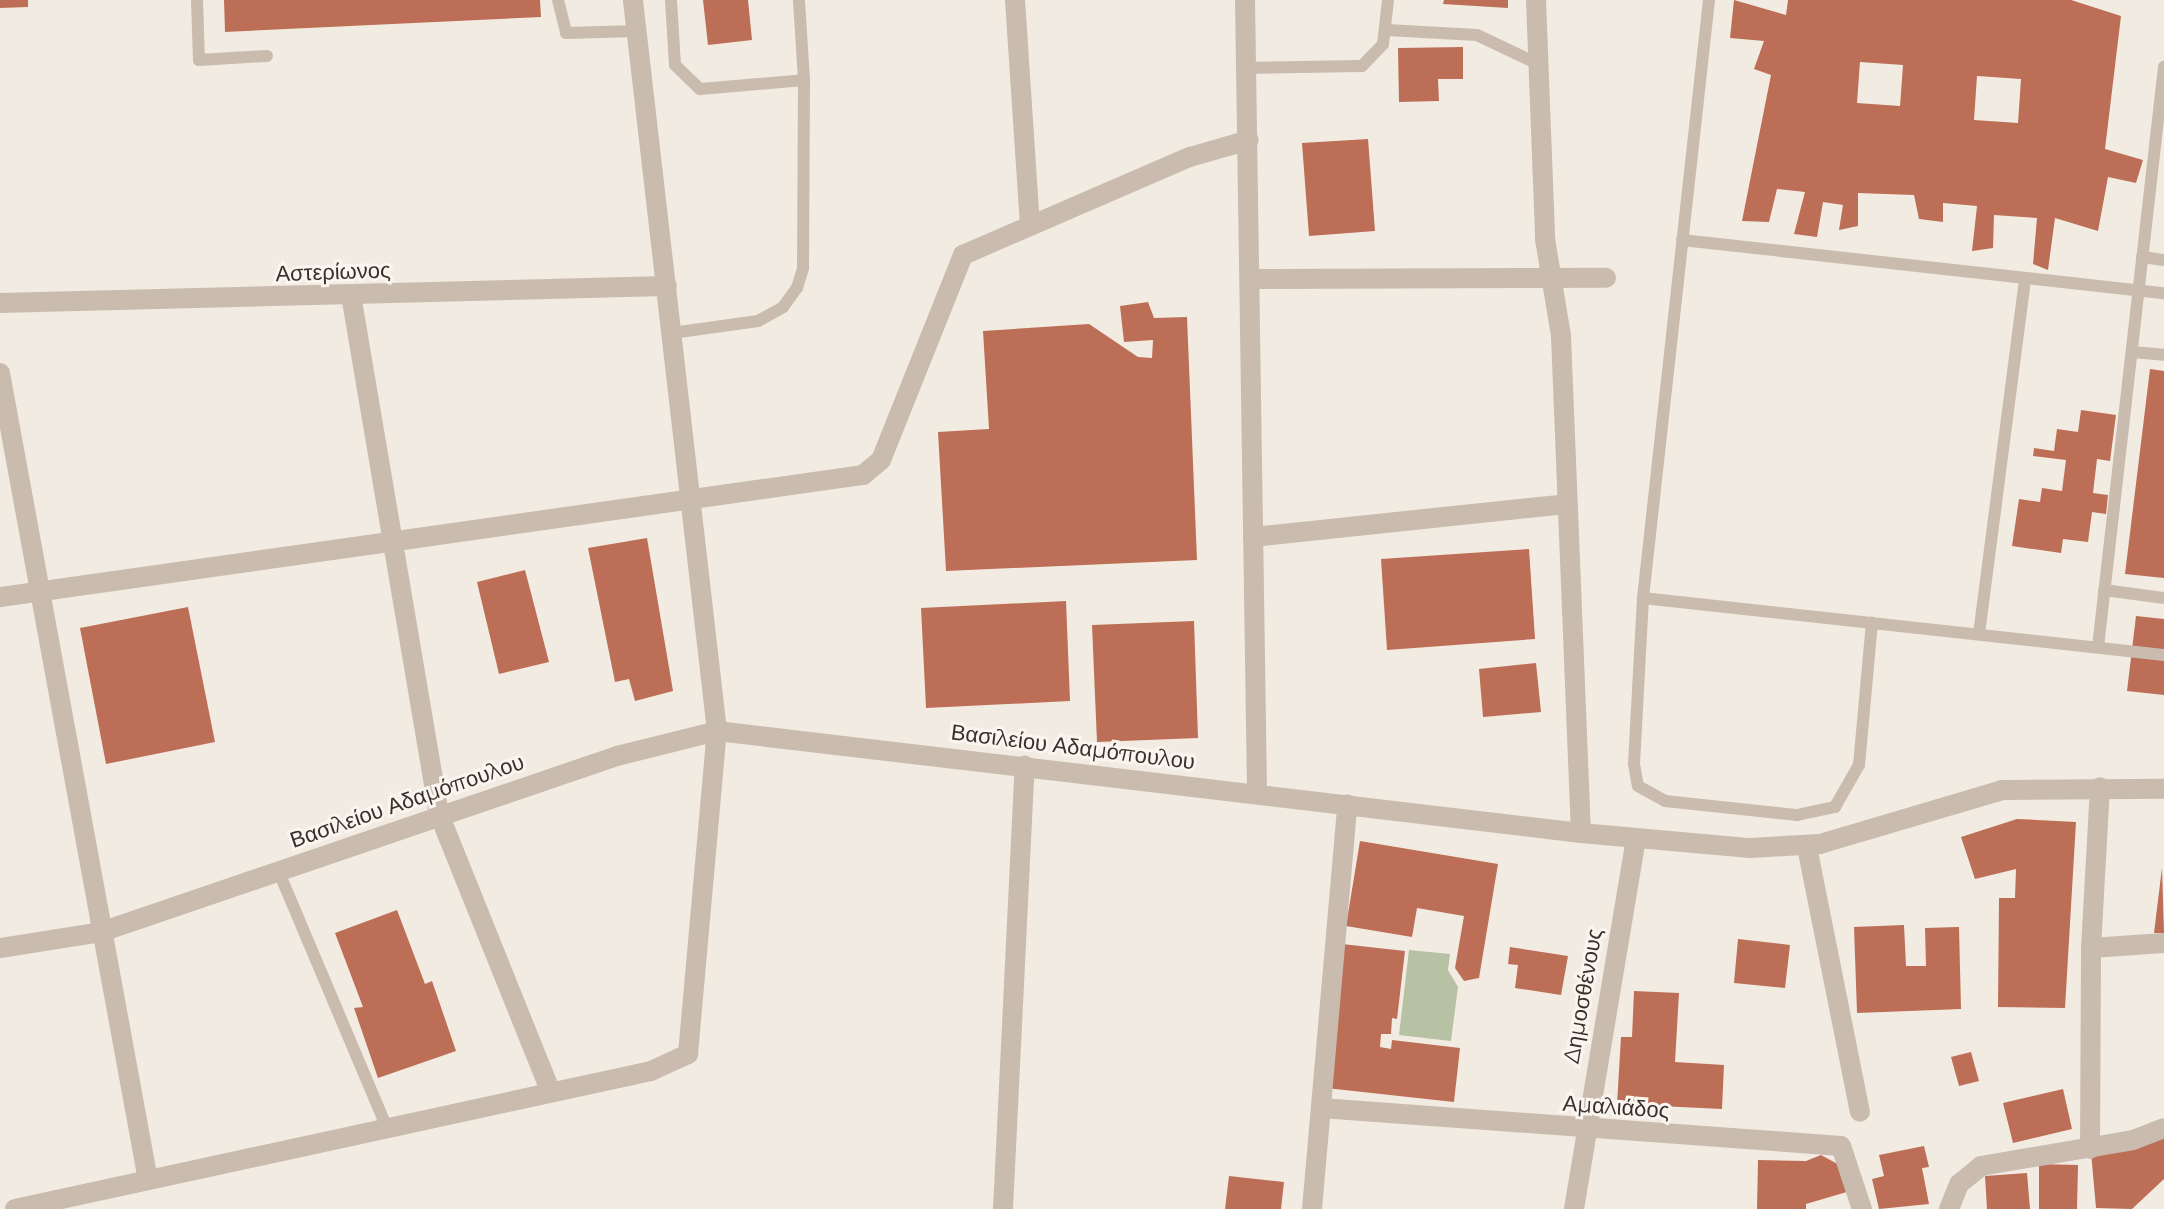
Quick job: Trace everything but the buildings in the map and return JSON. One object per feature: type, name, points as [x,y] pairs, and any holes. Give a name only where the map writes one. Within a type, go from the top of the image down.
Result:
[{"type":"street","points":[[15,1209],[651,1071],[688,1054],[717,783],[717,731],[633,0]]},
{"type":"street","points":[[1015,0],[1030,224]]},
{"type":"street","points":[[1245,0],[1252,279],[1257,793]]},
{"type":"street","points":[[1536,0],[1550,278],[1561,336],[1581,833]]},
{"type":"street","points":[[0,597],[392,543],[689,496],[852,478],[874,470],[961,258],[1030,224],[1213,148],[1249,140]]},
{"type":"street","points":[[1252,279],[1606,278]]},
{"type":"street","name":"Αστερίωνος","points":[[0,303],[667,286]]},
{"type":"street","points":[[351,295],[439,814],[551,1092]]},
{"type":"street","points":[[0,373],[8,473],[37,592],[148,1180]]},
{"type":"street","points":[[1253,537],[1566,504]]},
{"type":"street","name":"Βασιλείου Αδαμόπουλου","points":[[0,948],[101,932],[439,814],[617,756],[717,731],[1636,839],[1807,847],[2002,790],[2164,789]]},
{"type":"street","points":[[1003,1209],[1025,766]]},
{"type":"street","points":[[2090,1149],[2091,948],[2100,787]]},
{"type":"street","points":[[1312,1209],[1347,805]]},
{"type":"street","name":"Δημοσθένους","points":[[1574,1209],[1584,1129],[1636,839]]},
{"type":"street","points":[[1807,847],[1860,1112]]},
{"type":"street","points":[[2091,948],[2164,943]]},
{"type":"street","name":"Αμαλιάδος","points":[[1321,1108],[1841,1146],[1862,1209]]},
{"type":"street","points":[[1949,1209],[1959,1184],[1981,1166],[2090,1149],[2164,1128]]},
{"type":"lane","points":[[197,0],[199,60],[267,56]]},
{"type":"lane","points":[[558,0],[566,33],[637,31]]},
{"type":"lane","points":[[671,0],[675,65],[700,89],[804,80]]},
{"type":"lane","points":[[672,333],[758,321],[783,307],[797,288],[803,268],[804,80],[799,0]]},
{"type":"lane","points":[[1247,68],[1362,66],[1378,52],[1387,30],[1388,0]]},
{"type":"lane","points":[[1709,0],[1643,598],[1634,764],[1638,786],[1665,801],[1797,815],[1835,807],[1859,765],[1872,623]]},
{"type":"lane","points":[[1387,30],[1477,35],[1538,64]]},
{"type":"lane","points":[[2098,647],[2164,67]]},
{"type":"lane","points":[[1682,240],[2164,293]]},
{"type":"lane","points":[[2142,257],[2164,260]]},
{"type":"lane","points":[[1979,634],[2025,278]]},
{"type":"lane","points":[[2132,352],[2164,355]]},
{"type":"lane","points":[[2104,590],[2164,598]]},
{"type":"lane","points":[[1643,598],[2164,655]]},
{"type":"lane","points":[[278,870],[387,1128]]},
{"type":"green space","points":[[1409,950],[1450,954],[1448,970],[1458,987],[1451,1041],[1399,1035]]}]
